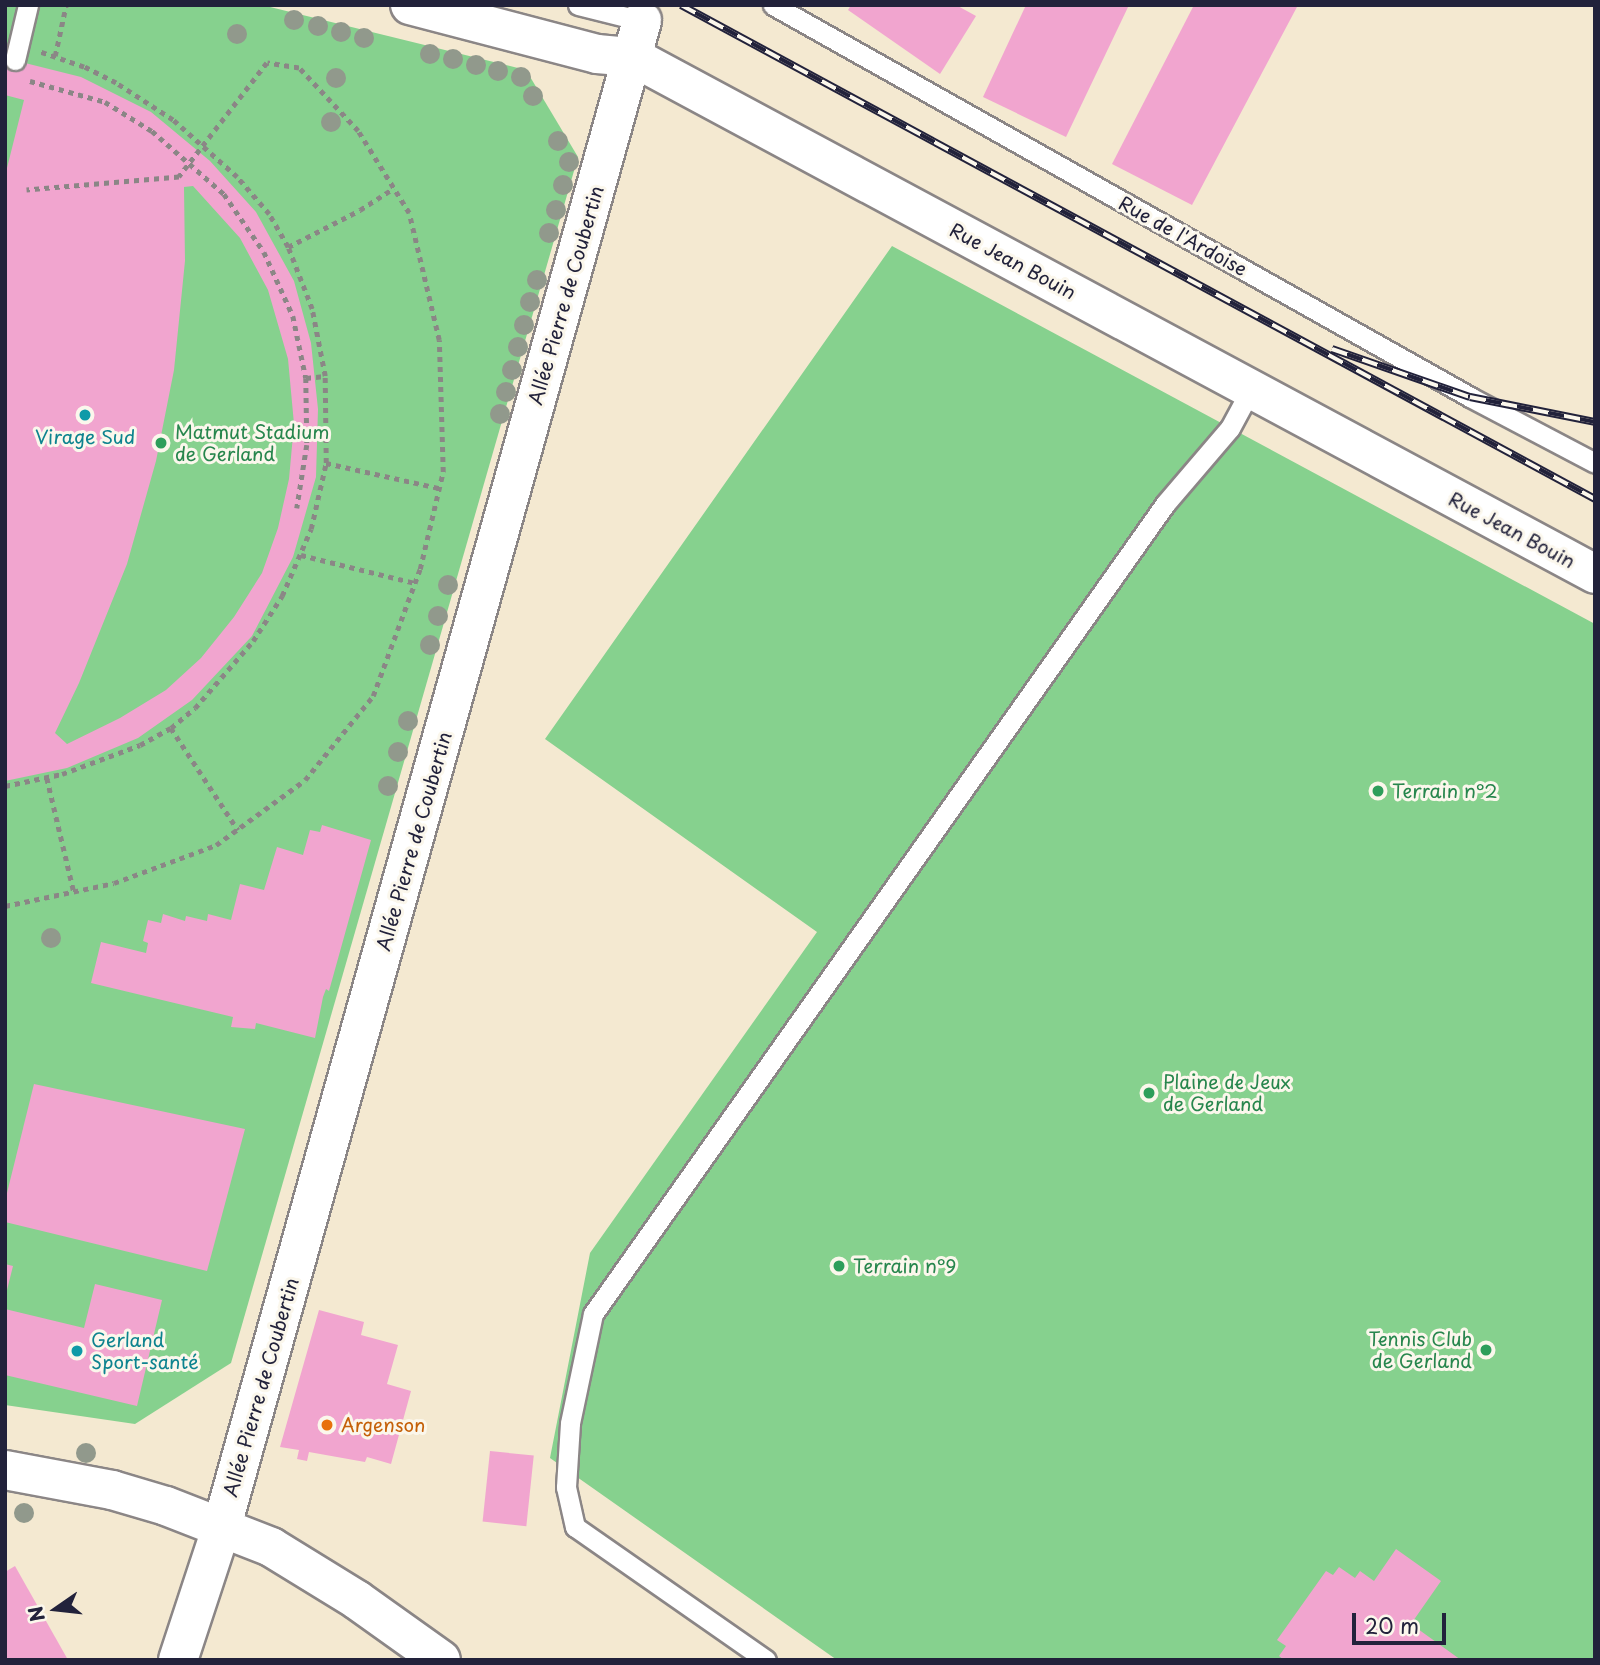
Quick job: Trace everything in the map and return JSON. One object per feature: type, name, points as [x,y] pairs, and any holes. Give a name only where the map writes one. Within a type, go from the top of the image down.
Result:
[{"type":"street","name":"Rue Jean Bouin","points":[[410,5],[597,54],[633,57],[1595,574]]},
{"type":"street","name":"Allée Pierre de Coubertin","points":[[178,1660],[222,1526],[642,20]]},
{"type":"street","points":[[5,1470],[112,1490],[222,1526],[282,1554],[356,1600],[441,1660]]},
{"type":"lane","points":[[21,63],[28,5]]},
{"type":"lane","points":[[578,5],[642,20]]},
{"type":"lane","name":"Rue de l'Ardoise","points":[[773,5],[1458,391],[1595,463]]},
{"type":"lane","points":[[766,1660],[575,1527],[566,1487],[570,1423],[593,1314],[1164,504],[1230,428],[1251,389]]},
{"type":"path","points":[[55,56],[66,5]]},
{"type":"path","points":[[5,786],[47,778],[87,766],[140,745],[171,728],[195,708],[253,642],[270,618],[312,529],[326,463],[328,417],[312,309],[288,247],[268,214],[237,177],[173,120],[116,83],[55,56],[21,63]]},
{"type":"path","points":[[21,63],[105,102],[152,131],[191,162],[223,194],[264,252],[293,316],[306,378],[307,445],[297,508]]},
{"type":"path","points":[[5,906],[114,883],[216,845],[305,780],[373,696],[415,583],[443,472],[439,340],[409,213],[358,131],[299,68],[267,63],[179,177],[27,190]]},
{"type":"path","points":[[288,247],[360,210],[394,188]]},
{"type":"path","points":[[306,378],[324,376]]},
{"type":"path","points":[[326,463],[439,488]]},
{"type":"path","points":[[301,555],[415,583]]},
{"type":"path","points":[[171,728],[238,830]]},
{"type":"path","points":[[47,778],[74,892]]},
{"type":"green space","points":[[5,5],[262,5],[526,70],[578,157],[231,1363],[135,1424],[5,1405]]},
{"type":"green space","name":"Plaine de Jeux de Gerland","points":[[892,246],[1595,624],[1595,1660],[837,1660],[550,1458],[590,1253],[817,932],[545,739]]},
{"type":"building","points":[[851,5],[956,5],[976,16],[940,74],[848,10]]},
{"type":"building","points":[[1026,5],[1129,5],[1066,137],[983,97]]},
{"type":"building","points":[[1194,5],[1298,5],[1192,205],[1112,164]]},
{"type":"building","name":"Matmut Stadium de Gerland","points":[[5,58],[81,77],[151,112],[210,161],[256,212],[294,281],[311,343],[318,409],[316,477],[293,557],[252,636],[192,700],[138,738],[67,768],[5,781],[5,176],[24,100],[5,95]],"holes":[[[193,186],[240,238],[268,290],[288,359],[294,424],[289,479],[278,528],[262,573],[234,617],[201,658],[166,690],[120,718],[67,744],[55,733],[79,683],[127,564],[156,461],[174,370],[185,261],[184,187]]]},
{"type":"building","points":[[322,825],[371,840],[329,991],[326,989],[323,997],[315,1038],[256,1023],[255,1029],[231,1027],[233,1017],[91,983],[101,942],[146,953],[148,943],[143,941],[148,920],[161,923],[163,914],[185,921],[186,916],[207,921],[208,914],[231,920],[240,884],[264,890],[277,847],[303,855],[310,830],[320,832]]},
{"type":"building","points":[[34,1084],[245,1129],[207,1271],[5,1222],[5,1201]]},
{"type":"building","points":[[5,1264],[13,1266],[6,1294],[5,1294]]},
{"type":"building","name":"Gerland Sport-santé","points":[[95,1284],[162,1300],[137,1406],[5,1375],[5,1309],[84,1328]]},
{"type":"building","points":[[319,1310],[364,1322],[361,1335],[398,1345],[387,1384],[411,1391],[391,1464],[367,1457],[365,1462],[309,1452],[307,1461],[297,1459],[299,1450],[280,1447]]},
{"type":"building","points":[[490,1451],[534,1456],[526,1526],[483,1522]]},
{"type":"building","points":[[1396,1549],[1441,1581],[1411,1624],[1461,1660],[1284,1660],[1279,1656],[1286,1646],[1277,1640],[1326,1571],[1333,1575],[1339,1567],[1355,1578],[1360,1571],[1374,1581]]},
{"type":"building","points":[[15,1566],[68,1660],[5,1660],[5,1572]]},
{"type":"railway","points":[[681,5],[1595,499]]},
{"type":"railway","points":[[1332,349],[1470,397],[1595,422]]},
{"type":"place","name":"Virage Sud","points":[[85,415]]},
{"type":"place","name":"Matmut Stadium de Gerland","points":[[161,443]]},
{"type":"place","name":"Terrain n°2","points":[[1378,791]]},
{"type":"place","name":"Plaine de Jeux de Gerland","points":[[1149,1093]]},
{"type":"place","name":"Terrain n°9","points":[[839,1266]]},
{"type":"place","name":"Tennis Club de Gerland","points":[[1486,1350]]},
{"type":"place","name":"Gerland Sport-santé","points":[[77,1351]]},
{"type":"place","name":"Argenson","points":[[327,1425]]}]
